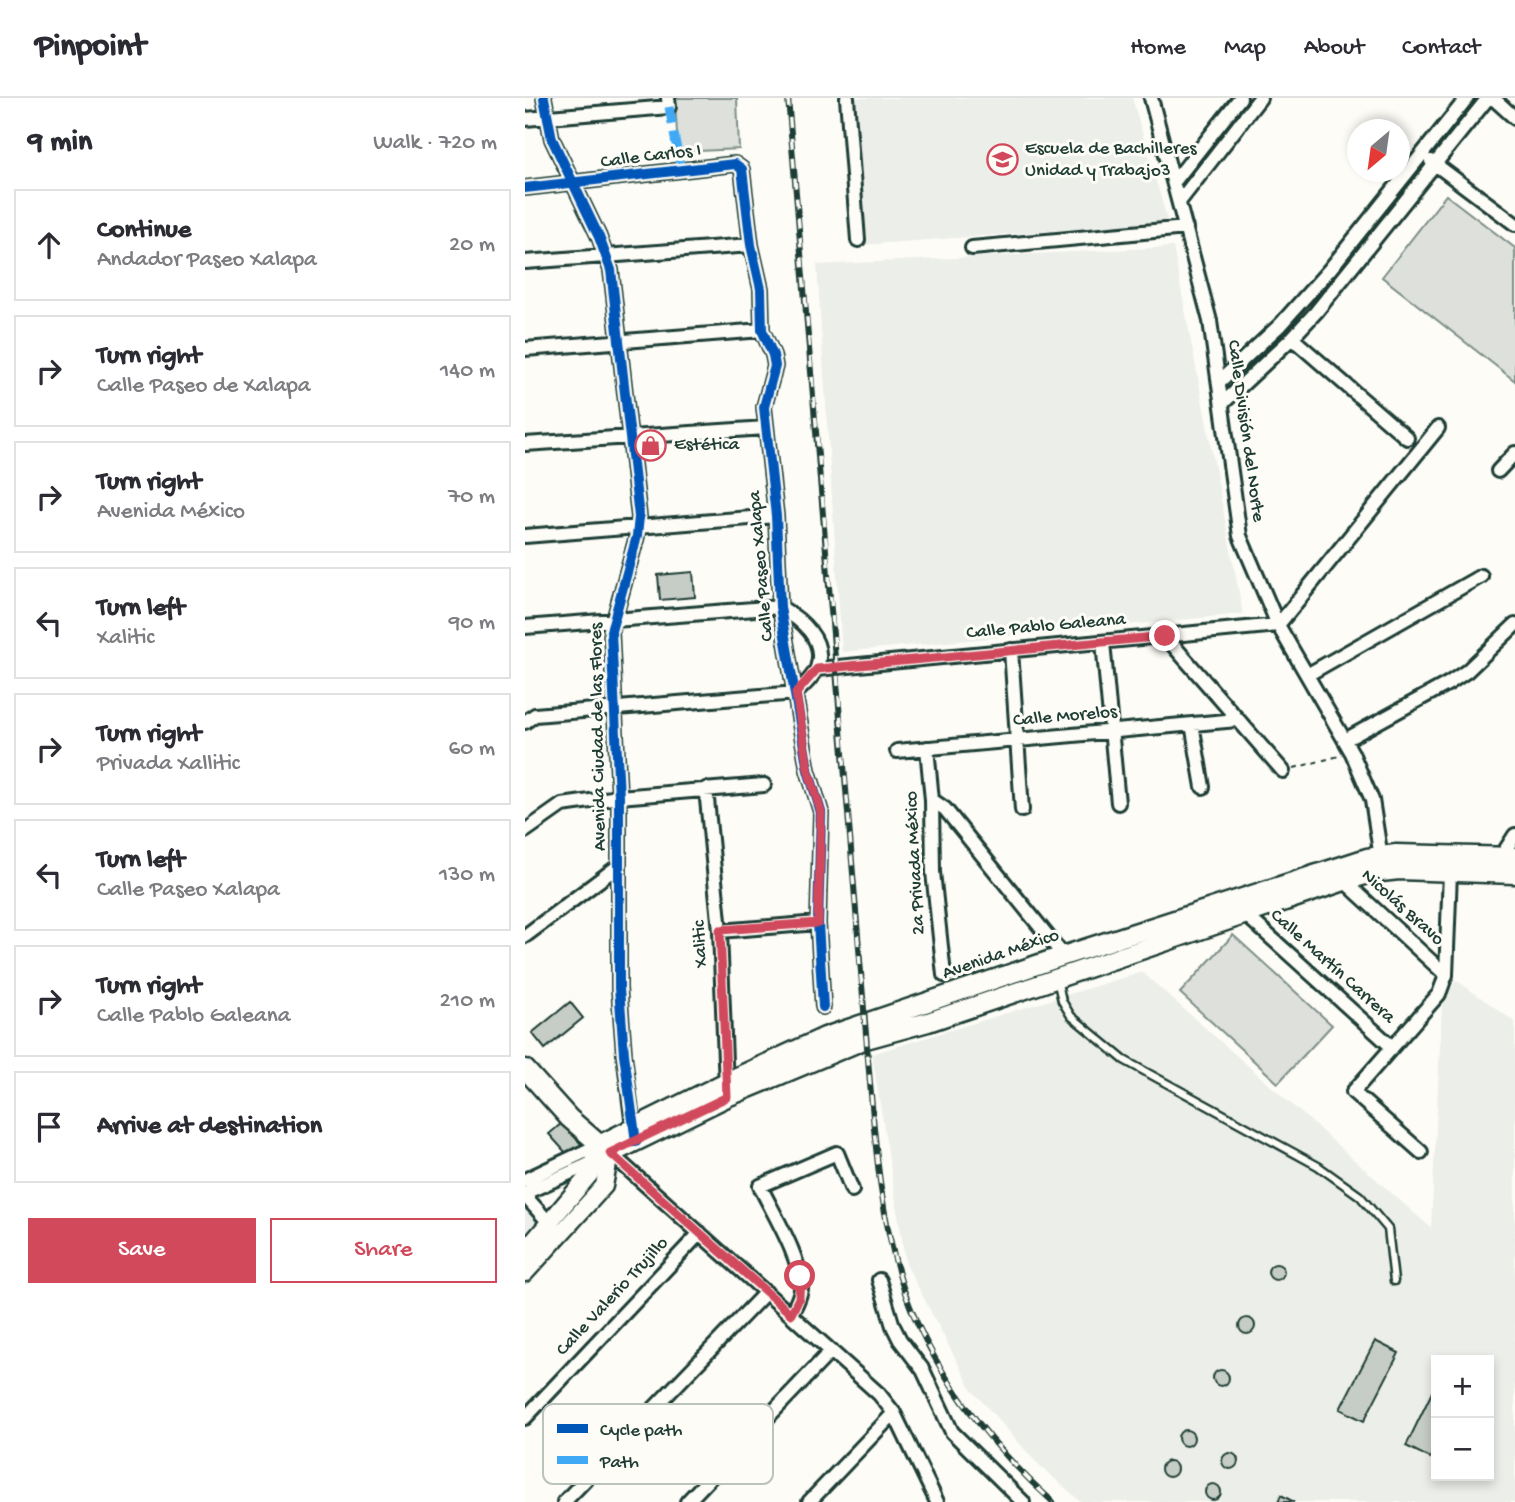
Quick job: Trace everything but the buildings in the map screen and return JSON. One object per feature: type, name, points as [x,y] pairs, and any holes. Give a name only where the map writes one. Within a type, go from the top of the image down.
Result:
[{"type":"main road","name":"Avenida México","points":[[601,1153],[825,1037],[1055,955],[1382,863],[1508,856]]},
{"type":"main road","name":"Avenida México","points":[[1382,863],[1450,872],[1515,874]]},
{"type":"main road","name":"Avenida México","points":[[727,1090],[866,1039],[928,1022],[1247,915],[1338,875]]},
{"type":"main road","points":[[923,1003],[928,1022]]},
{"type":"main road","points":[[525,1069],[601,1153]]},
{"type":"street","name":"Avenida Ciudad de las Flores","points":[[544,98],[552,139],[607,255],[620,341],[639,526],[613,620],[620,1001],[634,1135]]},
{"type":"street","points":[[847,98],[858,240]]},
{"type":"street","name":"Calle División del Norte","points":[[1151,98],[1210,321],[1240,536],[1278,625],[1352,753],[1372,800],[1382,863]]},
{"type":"street","points":[[1174,182],[1240,98]]},
{"type":"street","points":[[1179,202],[1260,98]]},
{"type":"street","points":[[1219,382],[1302,301],[1467,98]]},
{"type":"street","points":[[1222,404],[1292,338],[1344,279],[1490,98],[1515,118]]},
{"type":"street","points":[[525,118],[669,102]]},
{"type":"street","points":[[1423,154],[1515,224]]},
{"type":"street","name":"Calle Carlos I","points":[[525,188],[735,164],[740,166]]},
{"type":"street","name":"Calle Paseo Xalapa","points":[[740,166],[751,245],[760,278],[762,330],[775,366],[764,407],[776,516],[780,607],[808,769],[821,812],[818,923],[823,1007]]},
{"type":"street","points":[[972,247],[1186,228]]},
{"type":"street","points":[[525,262],[751,245]]},
{"type":"street","points":[[525,349],[762,330]]},
{"type":"street","points":[[1292,338],[1407,438]]},
{"type":"street","points":[[525,444],[766,428]]},
{"type":"street","points":[[1278,625],[1438,428]]},
{"type":"street","points":[[1498,471],[1515,453]]},
{"type":"street","points":[[525,536],[776,516]]},
{"type":"street","points":[[1307,675],[1481,576]]},
{"type":"street","points":[[525,627],[780,607]]},
{"type":"street","name":"Calle Paseo Xalapa","points":[[780,607],[797,617],[811,632],[817,647],[817,669]]},
{"type":"street","name":"Calle Pablo Galeana","points":[[817,669],[1278,625]]},
{"type":"street","points":[[1345,740],[1467,671],[1515,625]]},
{"type":"street","points":[[1165,636],[1283,771]]},
{"type":"street","points":[[1103,642],[1118,803]]},
{"type":"street","points":[[1011,650],[1022,810]]},
{"type":"street","points":[[525,722],[535,715],[796,693],[817,669]]},
{"type":"street","name":"Calle Morelos","points":[[897,751],[1237,720]]},
{"type":"street","points":[[1192,724],[1203,787]]},
{"type":"street","name":"2a Privada México","points":[[927,748],[932,800],[933,872],[944,975]]},
{"type":"street","points":[[525,831],[562,805],[618,797],[765,785]]},
{"type":"street","name":"Xalitic","points":[[706,789],[720,930],[727,1090]]},
{"type":"street","points":[[932,800],[945,809],[1055,955]]},
{"type":"street","points":[[1493,873],[1508,856],[1515,835]]},
{"type":"street","points":[[525,936],[617,867]]},
{"type":"street","points":[[1421,1152],[1353,1092],[1440,994],[1446,975],[1450,872]]},
{"type":"street","name":"Nicolás Bravo","points":[[1338,875],[1446,975]]},
{"type":"street","name":"Calle Martín Carrera","points":[[1247,915],[1392,1047]]},
{"type":"street","points":[[720,930],[818,923]]},
{"type":"street","points":[[525,1251],[604,1186],[601,1153]]},
{"type":"street","points":[[601,1153],[699,1233],[879,1394],[894,1413],[935,1501]]},
{"type":"street","name":"Avenida México","points":[[525,1180],[601,1153]]},
{"type":"street","name":"Avenida México","points":[[525,1195],[601,1153]]},
{"type":"street","points":[[791,1314],[799,1298],[800,1276],[760,1186],[837,1153],[852,1190]]},
{"type":"street","points":[[525,1195],[554,1228]]},
{"type":"street","points":[[525,1273],[554,1228]]},
{"type":"street","name":"Calle Valerio Trujillo","points":[[525,1418],[699,1233]]},
{"type":"street","points":[[879,1280],[893,1326],[900,1340],[923,1370],[953,1432],[1023,1502]]},
{"type":"street","points":[[658,1404],[766,1292]]},
{"type":"street","points":[[773,1411],[831,1350]]},
{"type":"street","points":[[809,1502],[894,1413]]},
{"type":"street","points":[[564,1502],[581,1484]]},
{"type":"street","points":[[687,1502],[704,1484]]},
{"type":"lane","points":[[1055,955],[1062,1001],[1070,1016],[1124,1060],[1318,1166],[1360,1196],[1388,1229],[1394,1281]]},
{"type":"path","points":[[1283,771],[1352,753]]},
{"type":"shaded area","points":[[675,98],[737,98],[739,149],[678,152]]},
{"type":"shaded area","name":"Escuela de Bachilleres Unidad y Trabajo3","points":[[850,98],[1132,98],[1168,222],[861,245]]},
{"type":"shaded area","points":[[1446,195],[1515,248],[1515,381],[1382,277]]},
{"type":"shaded area","points":[[1173,247],[1243,614],[842,652],[817,265]]},
{"type":"shaded area","points":[[1233,935],[1332,1025],[1278,1083],[1180,993]]},
{"type":"shaded area","points":[[1142,972],[1431,1228],[1442,1006],[1456,980],[1515,1022],[1515,1502],[1081,1502],[1036,1462],[972,1390],[906,1264],[872,1054]]},
{"type":"shaded area","points":[[525,1205],[544,1223],[525,1245]]},
{"type":"railway","points":[[788,98],[871,1098],[879,1177],[888,1229],[901,1281],[913,1312],[944,1373],[983,1429],[1005,1455],[1053,1502]]},
{"type":"marked path","points":[[669,107],[681,171]]},
{"type":"cycle path","points":[[544,98],[552,139],[599,237],[611,270],[639,517],[637,536],[611,631],[619,797],[619,988],[624,1054],[636,1142]]},
{"type":"cycle path","points":[[525,188],[735,164],[742,169],[751,245],[761,289],[762,330],[775,366],[764,407],[776,516],[780,607],[808,770],[821,812],[818,923],[823,1007]]},
{"type":"place","name":"Escuela de Bachilleres Unidad y Trabajo3","points":[[1002,160]]},
{"type":"place","name":"Estética","points":[[651,445]]},
{"type":"route","points":[[800,1276],[799,1298],[791,1314],[610,1153],[727,1097],[720,930],[818,923],[821,812],[808,769],[796,693],[817,669],[836,666],[1165,636]]}]
